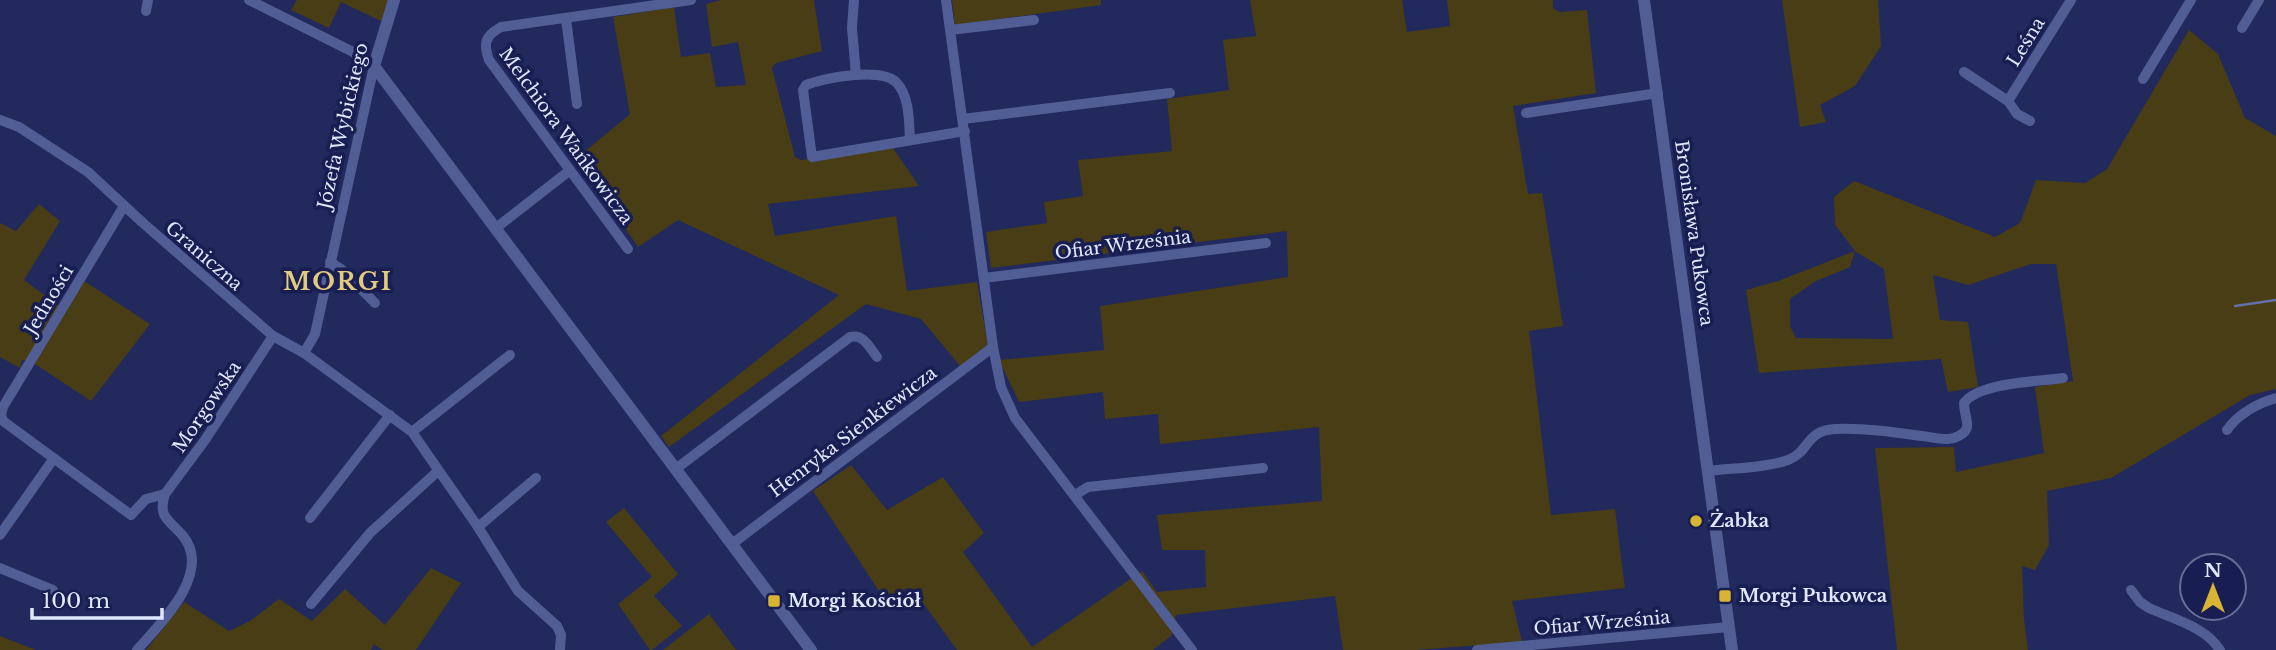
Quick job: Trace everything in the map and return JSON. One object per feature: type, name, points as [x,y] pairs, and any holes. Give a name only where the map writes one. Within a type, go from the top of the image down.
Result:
[{"type":"street","points":[[146,11],[148,0]]},
{"type":"street","points":[[249,0],[262,3],[361,56],[374,66],[811,650]]},
{"type":"street","name":"Józefa Wybickiego","points":[[304,353],[315,334],[374,66],[394,0]]},
{"type":"street","name":"Melchiora Wańkowicza","points":[[628,249],[489,60],[484,47],[490,33],[502,27],[566,19],[628,4],[691,0]]},
{"type":"street","points":[[854,0],[852,28],[856,75]]},
{"type":"street","points":[[946,0],[993,347],[1001,387],[1015,418],[1192,650]]},
{"type":"street","name":"Bronisława Pukowca","points":[[1644,0],[1732,650]]},
{"type":"street","name":"Leśna","points":[[2008,101],[2071,0]]},
{"type":"street","points":[[2143,79],[2191,0]]},
{"type":"street","points":[[2242,28],[2259,0]]},
{"type":"street","name":"Melchiora Wańkowicza","points":[[566,19],[577,104]]},
{"type":"street","points":[[950,30],[1034,20]]},
{"type":"street","points":[[1964,72],[2008,101],[2017,114],[2030,121]]},
{"type":"street","points":[[910,140],[904,94],[896,82],[885,76],[856,75],[806,85],[803,90],[812,158],[965,131]]},
{"type":"street","points":[[964,119],[1170,93]]},
{"type":"street","points":[[1526,113],[1658,93]]},
{"type":"street","name":"Graniczna","points":[[0,120],[19,127],[88,172],[273,336],[304,353],[412,432],[478,527],[518,592],[557,626],[561,635],[560,650]]},
{"type":"street","points":[[496,228],[569,171]]},
{"type":"street","name":"Jedności","points":[[54,458],[4,421],[1,415],[3,407],[124,206]]},
{"type":"street","name":"Ofiar Września","points":[[984,278],[1266,243]]},
{"type":"street","points":[[330,262],[341,269],[375,303]]},
{"type":"street","name":"Morgowska","points":[[54,458],[131,515],[146,499],[165,494],[205,440],[273,336]]},
{"type":"street","points":[[677,468],[850,337],[862,337],[877,357]]},
{"type":"street","name":"Henryka Sienkiewicza","points":[[732,544],[993,347]]},
{"type":"street","points":[[412,432],[510,355]]},
{"type":"street","points":[[1708,471],[1785,461],[1799,454],[1811,437],[1822,430],[1878,430],[1951,439],[1966,432],[1968,428],[1965,402],[1979,390],[1992,386],[2063,378]]},
{"type":"street","points":[[2227,430],[2233,421],[2256,406],[2276,398]]},
{"type":"street","points":[[310,518],[390,415]]},
{"type":"street","points":[[0,535],[54,458]]},
{"type":"street","points":[[1075,495],[1088,487],[1263,468]]},
{"type":"street","points":[[311,604],[370,533],[438,471]]},
{"type":"street","points":[[478,527],[536,478]]},
{"type":"street","points":[[137,650],[180,598],[190,578],[191,552],[185,537],[164,516],[162,504],[165,494]]},
{"type":"street","points":[[0,568],[53,590]]},
{"type":"street","points":[[2131,590],[2140,602],[2149,608],[2206,634],[2215,641],[2220,650]]},
{"type":"street","name":"Ofiar Września","points":[[1477,650],[1729,628]]},
{"type":"shaded area","points":[[297,0],[389,0],[381,21],[341,2],[329,28],[291,10]]},
{"type":"shaded area","points":[[722,0],[814,0],[822,51],[776,63],[772,68],[795,157],[801,160],[893,148],[919,186],[768,204],[775,236],[896,216],[907,291],[977,282],[988,345],[960,366],[921,319],[866,304],[669,447],[661,436],[839,295],[678,220],[638,247],[577,158],[630,114],[613,17],[674,7],[681,57],[710,53],[716,87],[746,85],[738,42],[712,47],[706,4]]},
{"type":"shaded area","points":[[952,0],[1101,0],[1101,5],[955,25]]},
{"type":"shaded area","points":[[1250,0],[1402,0],[1407,32],[1450,26],[1447,0],[1553,0],[1553,8],[1559,12],[1587,10],[1596,93],[1513,106],[1528,194],[1542,193],[1563,326],[1529,331],[1551,515],[1615,509],[1625,588],[1512,601],[1522,642],[1415,650],[1343,650],[1335,596],[1176,615],[1172,635],[1153,650],[957,650],[913,589],[907,588],[885,600],[813,491],[851,465],[887,510],[943,477],[984,533],[963,552],[1032,647],[1142,571],[1157,592],[1206,587],[1205,550],[1162,550],[1157,515],[1322,501],[1319,427],[1160,444],[1158,414],[1105,419],[1103,392],[1019,402],[999,360],[1104,350],[1100,306],[1288,277],[1287,231],[991,268],[986,232],[1047,223],[1044,202],[1083,196],[1078,160],[1172,151],[1167,99],[1229,90],[1223,40],[1256,36]]},
{"type":"shaded area","points":[[1782,0],[1878,0],[1881,46],[1855,86],[1820,105],[1826,122],[1800,127]]},
{"type":"shaded area","points":[[2189,30],[2218,54],[2245,118],[2276,136],[2276,389],[2250,395],[2111,478],[2047,491],[2049,545],[2035,570],[2022,566],[2028,650],[1897,650],[1875,448],[1954,447],[1956,472],[2044,453],[2035,387],[2073,381],[2056,264],[2031,264],[1968,285],[1933,275],[1940,320],[1968,322],[1978,387],[1948,392],[1941,359],[1759,373],[1746,290],[1778,281],[1855,251],[1835,225],[1834,197],[1854,181],[1995,237],[2020,223],[2036,180],[2085,183],[2107,169]],"holes":[[[1855,251],[1884,269],[1893,339],[1796,338],[1790,326],[1790,299],[1814,282],[1850,267]]]},
{"type":"shaded area","points":[[39,204],[60,221],[24,280],[60,307],[78,277],[150,324],[91,401],[29,360],[22,360],[20,368],[0,357],[0,223],[16,231]]},
{"type":"shaded area","points":[[624,508],[678,574],[654,596],[682,626],[652,650],[618,604],[652,577],[606,522]]},
{"type":"shaded area","points":[[431,568],[461,583],[416,650],[382,650],[374,644],[371,650],[146,650],[184,602],[229,631],[250,621],[279,599],[312,621],[345,589],[385,625]]},
{"type":"shaded area","points":[[709,614],[736,650],[663,650]]},
{"type":"shaded area","points":[[0,636],[36,650],[0,650]]},
{"type":"waterway","points":[[2235,306],[2276,300]]},
{"type":"place","name":"Żabka","points":[[1696,521]]},
{"type":"place","name":"Morgi Pukowca","points":[[1725,596]]},
{"type":"place","name":"Morgi Kościół","points":[[774,601]]},
{"type":"district","name":"MORGI","points":[[338,282]]}]
